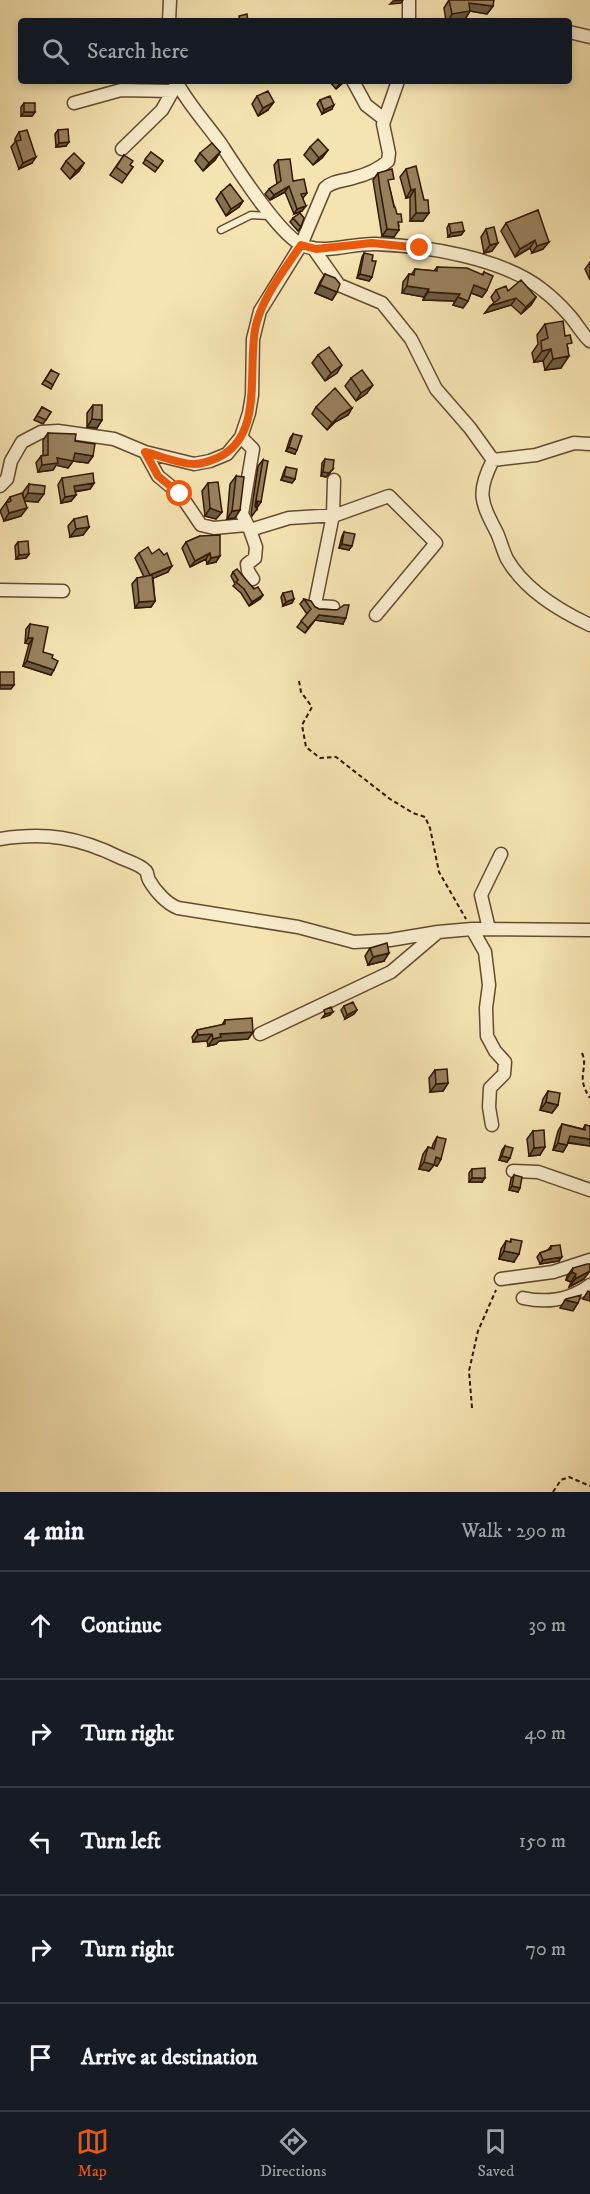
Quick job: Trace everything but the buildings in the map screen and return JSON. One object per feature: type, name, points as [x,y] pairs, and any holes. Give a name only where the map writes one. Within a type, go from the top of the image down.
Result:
[{"type":"street","points":[[169,18],[170,0]]},
{"type":"street","points":[[409,0],[409,18]]},
{"type":"street","points":[[572,33],[590,37]]},
{"type":"street","points":[[355,84],[366,105],[384,119]]},
{"type":"street","points":[[0,486],[7,479],[11,461],[22,442],[41,432],[58,430],[114,439],[145,452],[194,464],[227,454],[241,436],[249,413],[252,395],[253,339],[258,318],[279,278],[307,246],[320,197],[328,185],[359,176],[381,167],[388,161],[389,153],[383,128],[384,119],[397,84]]},
{"type":"street","points":[[74,102],[122,90],[175,85]]},
{"type":"street","points":[[122,149],[162,110],[175,85]]},
{"type":"street","points":[[175,85],[245,182],[286,232],[307,246],[339,285],[382,303],[411,339],[436,389],[470,428],[493,460]]},
{"type":"street","points":[[307,246],[372,243],[397,245],[494,263],[516,272],[535,284],[558,303],[590,341]]},
{"type":"street","points":[[241,436],[252,449],[242,514],[256,548],[255,558],[247,564],[253,579]]},
{"type":"street","points":[[493,460],[536,455],[574,443],[590,444]]},
{"type":"street","points":[[145,452],[158,476],[180,494],[201,525],[214,528],[248,527],[289,518],[333,515],[388,496],[436,543],[376,615]]},
{"type":"street","points":[[493,460],[484,476],[481,496],[507,559],[527,585],[554,605],[590,625]]},
{"type":"street","points":[[333,608],[315,604],[333,515],[334,480]]},
{"type":"street","points":[[0,590],[63,591]]},
{"type":"street","points":[[0,839],[27,835],[63,837],[103,849],[142,868],[169,905],[298,927],[354,942],[390,940],[472,929],[590,930]]},
{"type":"street","points":[[489,929],[482,895],[501,854]]},
{"type":"street","points":[[472,929],[484,952],[489,985],[486,1008],[487,1036],[495,1051],[505,1062],[504,1074],[490,1088],[489,1107],[492,1125]]},
{"type":"street","points":[[260,1034],[391,972],[438,932]]},
{"type":"street","points":[[513,1171],[538,1172],[590,1190]]},
{"type":"street","points":[[501,1280],[553,1272],[590,1260]]},
{"type":"street","points":[[523,1298],[553,1301],[582,1291],[590,1285]]},
{"type":"lane","points":[[221,230],[251,216],[273,216]]},
{"type":"path","points":[[299,681],[301,693],[312,707],[302,725],[306,747],[320,758],[336,757],[345,762],[390,799],[413,813],[425,817],[430,828],[431,842],[439,872],[472,929]]},
{"type":"path","points":[[582,1053],[584,1057],[581,1081],[590,1098]]},
{"type":"path","points":[[472,1408],[470,1371],[478,1331],[501,1280]]},
{"type":"path","points":[[554,1492],[561,1480],[569,1477],[590,1486]]},
{"type":"route","points":[[180,494],[158,476],[145,452],[194,464],[227,454],[241,436],[252,395],[253,339],[260,311],[301,245],[316,249],[372,243],[420,248]]}]
